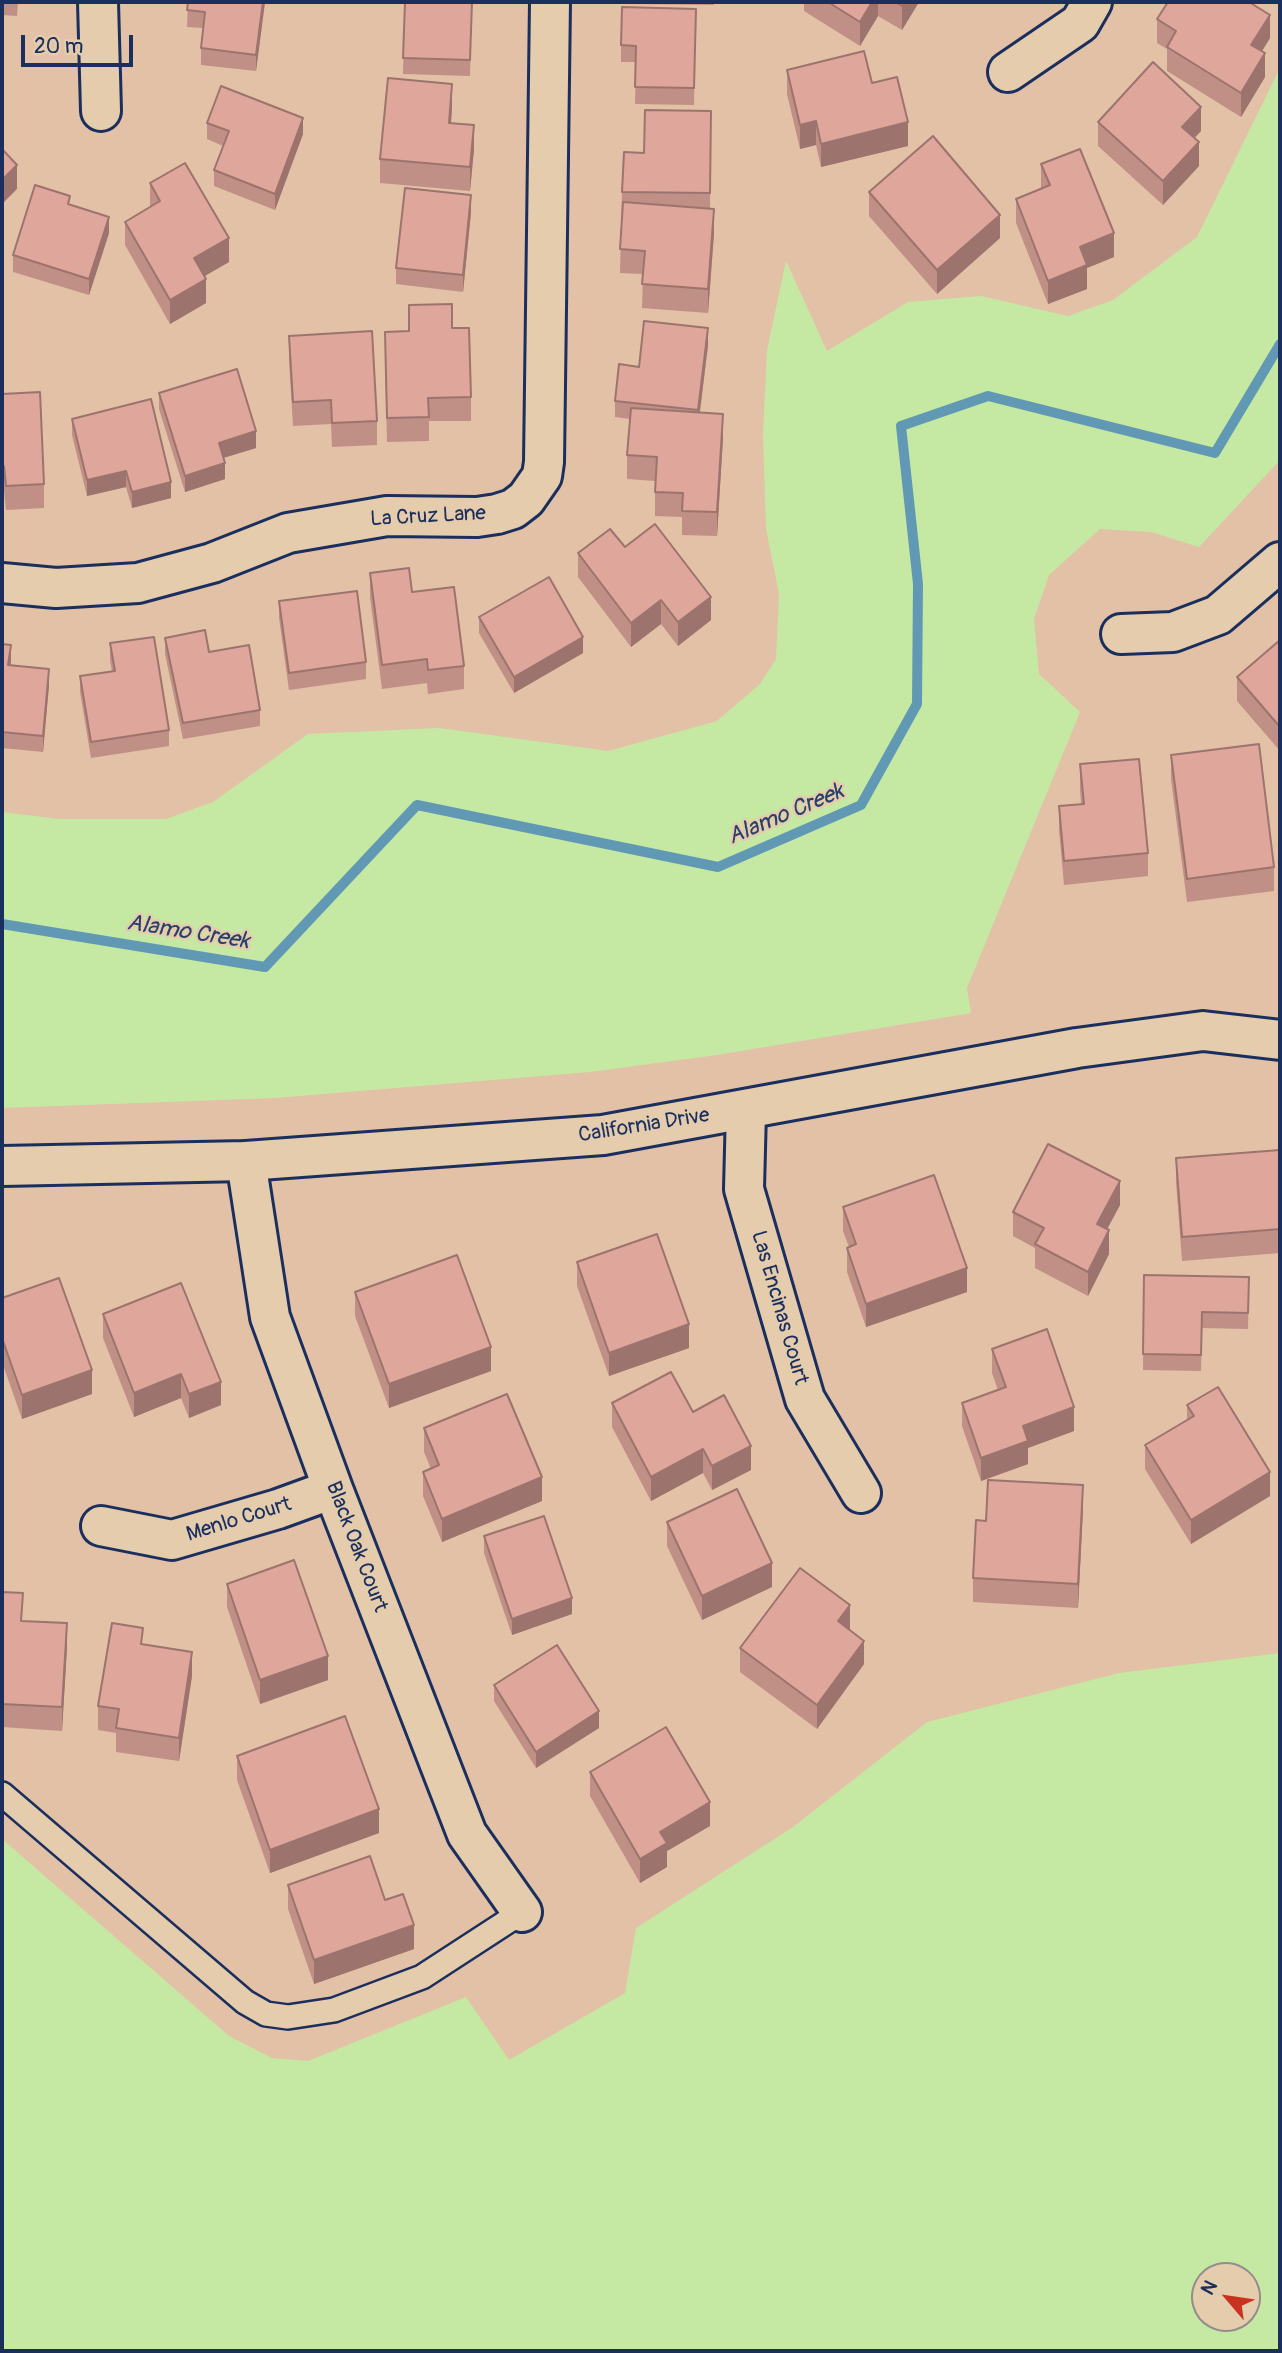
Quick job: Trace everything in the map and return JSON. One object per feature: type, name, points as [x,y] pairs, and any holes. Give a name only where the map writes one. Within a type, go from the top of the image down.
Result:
[{"type":"street","points":[[98,2],[101,111]]},
{"type":"street","name":"La Cruz Lane","points":[[2,583],[56,588],[138,583],[212,563],[288,533],[387,516],[487,516],[513,509],[526,499],[542,476],[544,462],[550,2]]},
{"type":"street","points":[[1008,72],[1080,23],[1092,2]]},
{"type":"street","points":[[1121,634],[1173,632],[1219,615],[1280,562]]},
{"type":"street","name":"California Drive","points":[[2,1166],[246,1161],[603,1135],[1077,1048],[1203,1031],[1280,1040]]},
{"type":"street","name":"Las Encinas Court","points":[[746,1110],[744,1189],[805,1399],[861,1493]]},
{"type":"street","name":"Black Oak Court","points":[[246,1161],[270,1317],[333,1489],[467,1834],[522,1912]]},
{"type":"street","name":"Menlo Court","points":[[101,1525],[172,1540],[278,1509],[333,1489]]},
{"type":"lane","points":[[2,1794],[245,2003],[266,2014],[288,2017],[334,2010],[422,1977],[522,1912]]},
{"type":"green space","points":[[1280,68],[1280,460],[1199,547],[1151,532],[1100,529],[1049,575],[1034,619],[1039,674],[1080,712],[967,988],[971,1013],[717,1055],[590,1072],[275,1098],[2,1108],[2,812],[59,819],[166,819],[213,802],[308,734],[439,728],[608,751],[717,721],[760,684],[776,659],[779,594],[766,529],[763,434],[767,350],[786,261],[827,351],[908,302],[981,296],[1068,316],[1113,300],[1197,237]]},
{"type":"green space","points":[[1280,1653],[1280,2351],[2,2351],[2,1839],[229,2036],[272,2058],[308,2061],[466,1997],[509,2060],[625,1993],[636,1928],[793,1827],[927,1722],[1119,1673]]},
{"type":"building","points":[[188,2],[263,2],[256,55],[201,48],[205,12],[187,10]]},
{"type":"building","points":[[405,2],[472,2],[470,60],[403,58]]},
{"type":"building","points":[[828,2],[872,2],[860,22]]},
{"type":"building","points":[[1168,2],[1249,2],[1270,15],[1251,45],[1265,53],[1241,93],[1167,47],[1176,31],[1157,19]]},
{"type":"building","points":[[622,7],[696,9],[694,88],[635,87],[636,46],[621,45]]},
{"type":"building","points":[[864,51],[872,83],[897,77],[908,122],[821,144],[816,121],[800,125],[787,70]]},
{"type":"building","points":[[1153,62],[1201,107],[1182,127],[1199,142],[1163,181],[1098,122]]},
{"type":"building","points":[[388,78],[452,84],[449,123],[474,125],[470,167],[380,159]]},
{"type":"building","points":[[221,86],[303,118],[275,194],[214,170],[229,131],[207,123]]},
{"type":"building","points":[[645,110],[711,111],[710,193],[622,192],[624,152],[644,153]]},
{"type":"building","points":[[933,136],[1000,215],[937,270],[869,192]]},
{"type":"building","points":[[2,149],[17,165],[2,180]]},
{"type":"building","points":[[1080,149],[1114,233],[1080,247],[1087,265],[1048,281],[1016,199],[1050,185],[1041,164]]},
{"type":"building","points":[[185,163],[229,238],[194,258],[206,279],[170,300],[125,222],[160,201],[150,183]]},
{"type":"building","points":[[35,185],[70,196],[68,204],[109,217],[89,279],[13,255]]},
{"type":"building","points":[[405,188],[471,195],[463,275],[396,268]]},
{"type":"building","points":[[623,202],[714,209],[708,289],[642,284],[645,251],[620,249]]},
{"type":"building","points":[[452,304],[452,328],[469,328],[471,397],[428,398],[429,417],[387,418],[385,332],[409,331],[409,305]]},
{"type":"building","points":[[644,321],[708,328],[698,410],[615,401],[619,364],[639,367]]},
{"type":"building","points":[[372,331],[377,421],[332,423],[331,400],[293,402],[289,336]]},
{"type":"building","points":[[237,369],[256,431],[219,443],[225,463],[185,476],[159,393]]},
{"type":"building","points":[[40,392],[44,484],[6,486],[2,466],[2,394]]},
{"type":"building","points":[[151,399],[171,482],[132,492],[126,471],[87,480],[72,419]]},
{"type":"building","points":[[631,408],[723,414],[717,512],[682,511],[683,493],[655,492],[657,457],[627,455]]},
{"type":"building","points":[[655,524],[711,597],[678,622],[661,600],[631,623],[578,553],[610,529],[625,547]]},
{"type":"building","points":[[409,568],[412,592],[454,587],[464,666],[428,670],[427,659],[382,665],[370,573]]},
{"type":"building","points":[[549,577],[583,637],[514,677],[479,617]]},
{"type":"building","points":[[357,591],[366,662],[289,673],[279,601]]},
{"type":"building","points":[[205,630],[209,652],[249,645],[260,710],[183,723],[165,638]]},
{"type":"building","points":[[154,637],[169,730],[91,742],[80,676],[115,671],[110,643]]},
{"type":"building","points":[[1280,640],[1280,727],[1237,677]]},
{"type":"building","points":[[2,644],[11,645],[8,665],[49,669],[43,736],[2,732]]},
{"type":"building","points":[[1259,744],[1274,867],[1187,879],[1171,755]]},
{"type":"building","points":[[1139,759],[1148,853],[1064,861],[1059,806],[1084,804],[1080,764]]},
{"type":"building","points":[[1048,1144],[1120,1181],[1097,1224],[1109,1230],[1088,1272],[1035,1244],[1044,1228],[1013,1212]]},
{"type":"building","points":[[1280,1150],[1280,1229],[1182,1237],[1176,1158]]},
{"type":"building","points":[[934,1175],[967,1268],[866,1304],[847,1248],[856,1244],[843,1207]]},
{"type":"building","points":[[657,1234],[689,1324],[609,1353],[577,1262]]},
{"type":"building","points":[[457,1255],[491,1347],[389,1384],[355,1292]]},
{"type":"building","points":[[1144,1275],[1249,1277],[1248,1313],[1202,1312],[1201,1355],[1143,1354]]},
{"type":"building","points":[[59,1278],[92,1370],[22,1395],[2,1338],[2,1298]]},
{"type":"building","points":[[181,1283],[221,1382],[189,1394],[181,1374],[134,1393],[103,1314]]},
{"type":"building","points":[[1047,1329],[1074,1407],[1023,1426],[1028,1441],[981,1458],[962,1403],[1006,1387],[992,1349]]},
{"type":"building","points":[[671,1372],[693,1412],[724,1395],[751,1446],[712,1466],[703,1449],[651,1477],[612,1403]]},
{"type":"building","points":[[1218,1387],[1270,1472],[1191,1520],[1145,1445],[1194,1416],[1187,1405]]},
{"type":"building","points":[[507,1394],[542,1477],[442,1519],[423,1472],[439,1465],[424,1428]]},
{"type":"building","points":[[988,1480],[1083,1485],[1078,1584],[973,1578],[976,1520],[986,1521]]},
{"type":"building","points":[[737,1489],[772,1563],[702,1596],[667,1522]]},
{"type":"building","points":[[544,1516],[572,1598],[512,1619],[484,1536]]},
{"type":"building","points":[[294,1560],[328,1656],[260,1680],[227,1584]]},
{"type":"building","points":[[800,1568],[850,1605],[838,1621],[864,1641],[817,1705],[740,1648]]},
{"type":"building","points":[[2,1592],[23,1593],[21,1621],[67,1623],[62,1707],[2,1704]]},
{"type":"building","points":[[112,1623],[143,1628],[141,1644],[192,1652],[179,1738],[116,1728],[119,1709],[98,1706]]},
{"type":"building","points":[[557,1645],[599,1711],[536,1752],[494,1685]]},
{"type":"building","points":[[345,1716],[379,1809],[270,1850],[237,1756]]},
{"type":"building","points":[[666,1727],[710,1802],[660,1832],[667,1843],[640,1859],[590,1772]]},
{"type":"building","points":[[370,1856],[385,1900],[403,1894],[414,1925],[314,1960],[288,1885]]},
{"type":"waterway","name":"Alamo Creek","points":[[2,924],[265,967],[417,805],[718,867],[861,805],[917,704],[918,584],[901,426],[988,396],[1215,453],[1280,344]]}]
